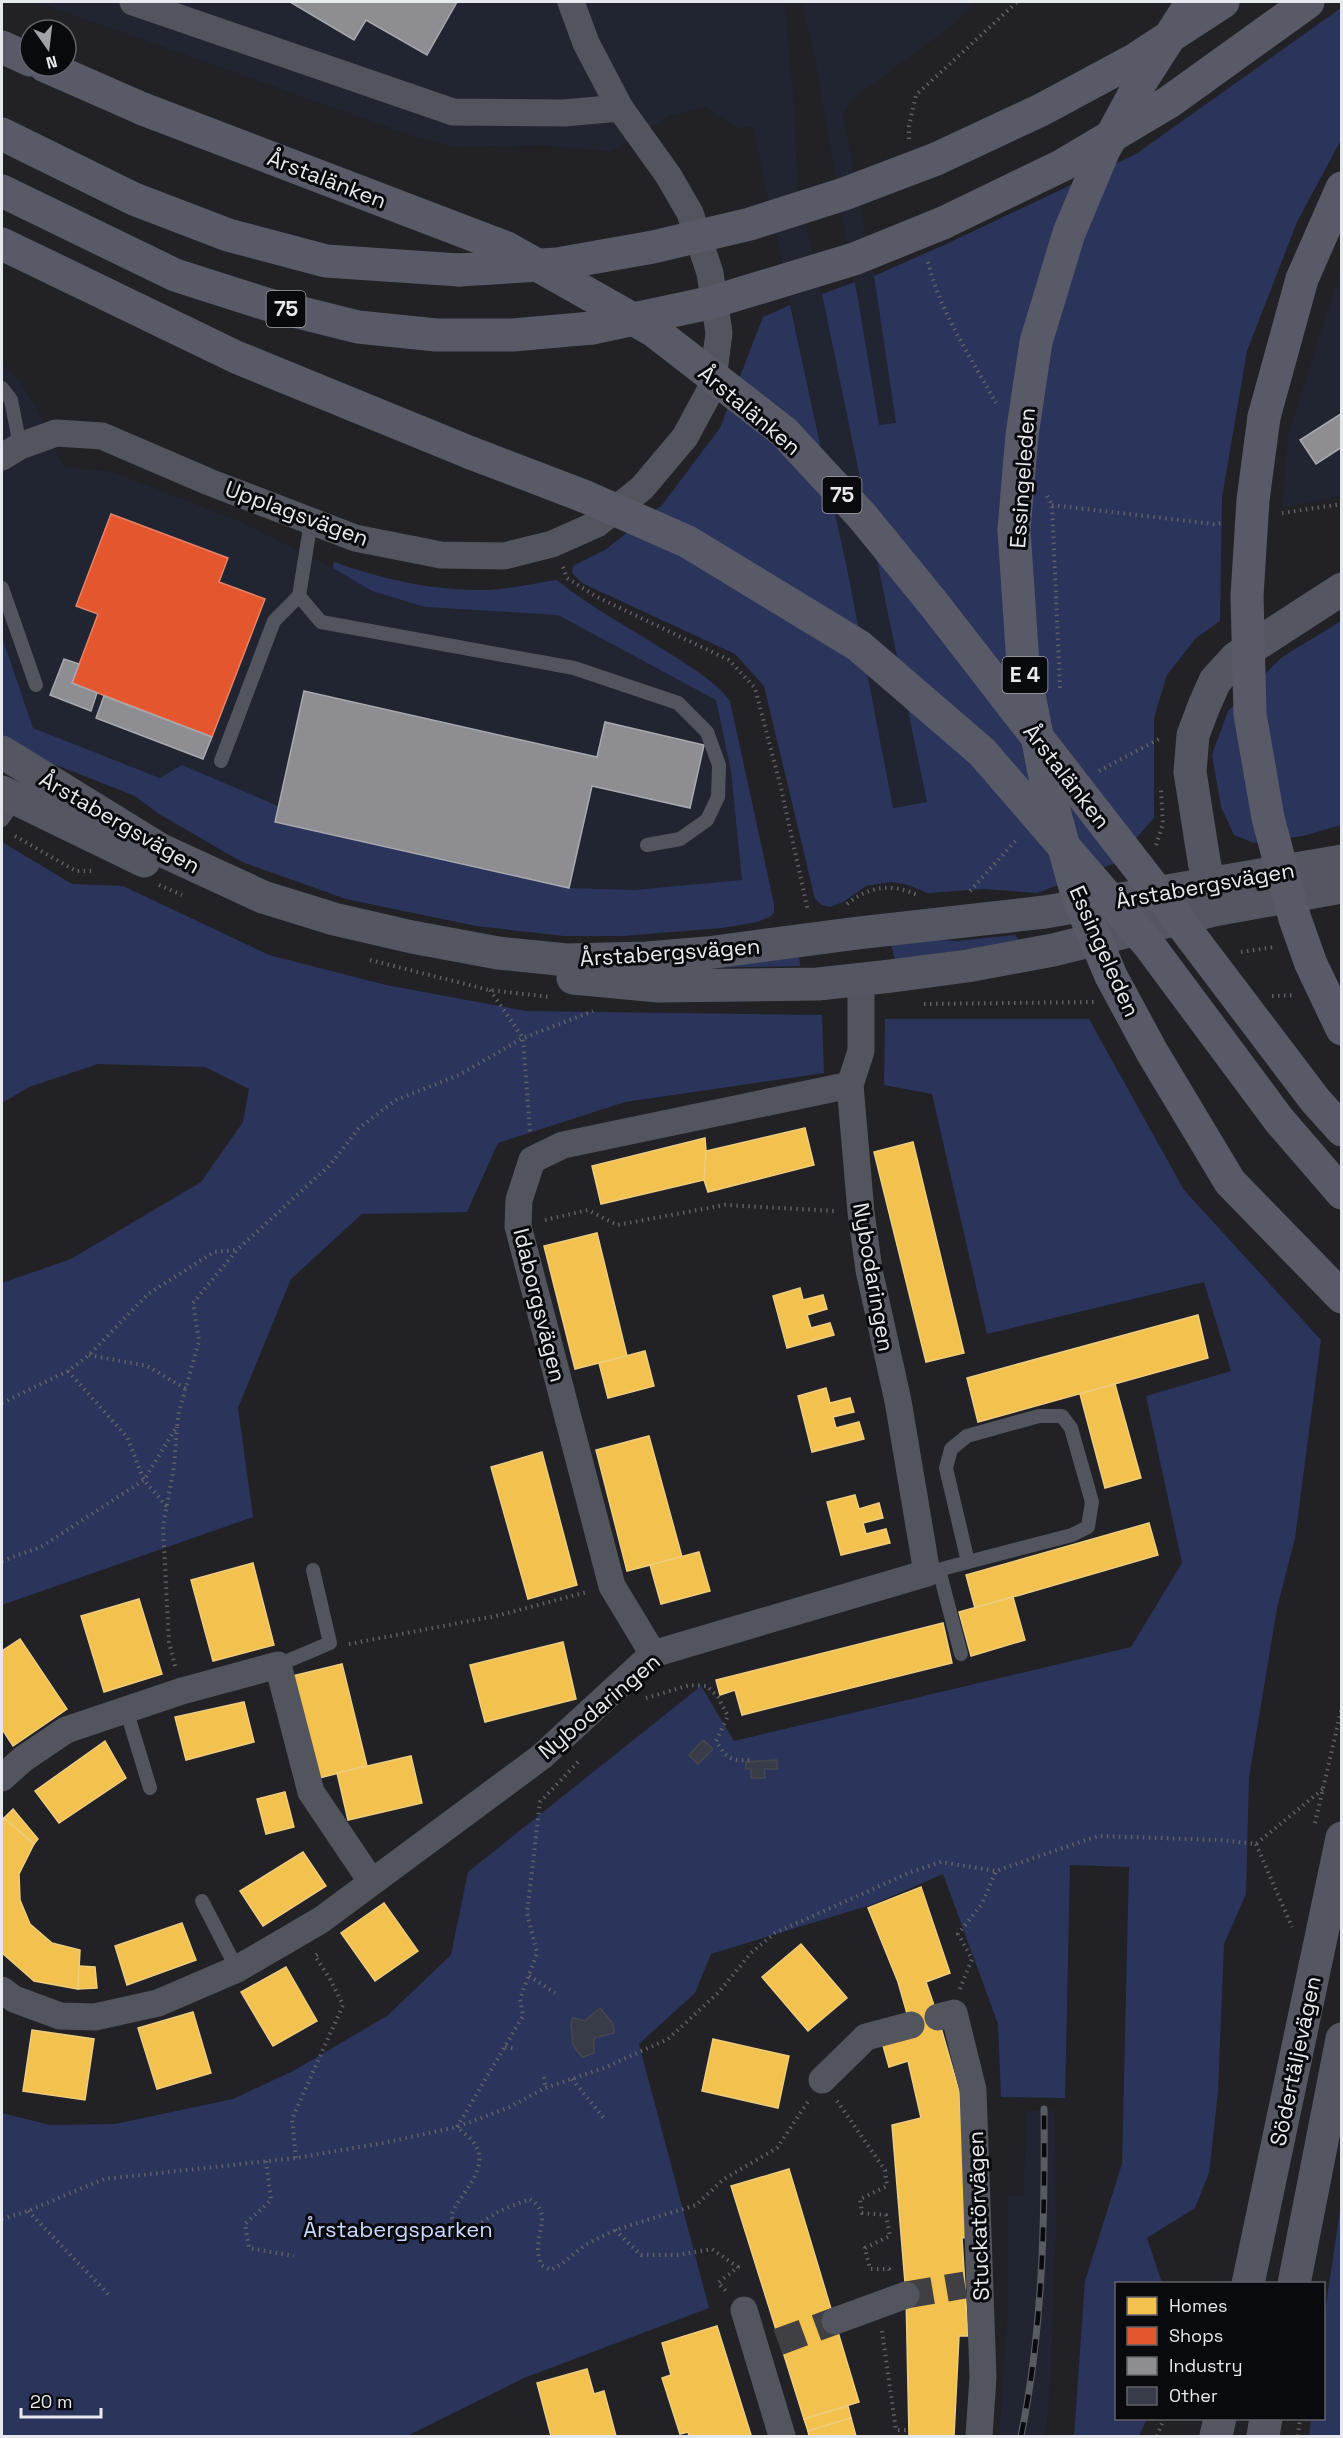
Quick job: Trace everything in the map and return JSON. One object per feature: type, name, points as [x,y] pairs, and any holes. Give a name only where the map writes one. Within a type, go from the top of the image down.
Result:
[{"type":"highway","name":"Essingeleden","points":[[1192,2],[1140,82],[1103,152],[1069,233],[1036,342],[1022,435],[1014,530],[1023,664],[1046,782],[1078,898],[1111,976],[1152,1052],[1230,1182],[1341,1298]]},
{"type":"highway","points":[[2,134],[134,199],[228,236],[326,261],[459,270],[557,264],[654,247],[750,224],[823,201],[936,159],[1041,110],[1134,60],[1223,2]]},
{"type":"highway","name":"75","points":[[2,191],[175,275],[266,304],[358,327],[436,335],[502,335],[592,328],[720,300],[854,259],[943,223],[1063,165],[1169,102],[1308,2]]},
{"type":"highway","points":[[2,48],[18,55]]},
{"type":"highway","name":"Årstalänken","points":[[73,78],[144,109],[507,248],[654,331],[784,432],[862,516],[933,603],[1315,1100],[1341,1130]]},
{"type":"highway","points":[[1341,188],[1302,279],[1264,417],[1253,500],[1247,596],[1250,714],[1268,818],[1295,919],[1311,964],[1341,1029]]},
{"type":"highway","name":"Årstalänken","points":[[2,244],[236,357],[471,453],[586,497],[688,542],[868,654],[982,752],[1149,945],[1279,1120],[1341,1192]]},
{"type":"street","points":[[133,2],[453,112],[564,113],[620,108]]},
{"type":"street","name":"Upplagsvägen","points":[[11,451],[56,433],[102,436],[209,482],[355,538],[441,555],[504,556],[552,544],[597,524],[642,488],[685,437],[712,387],[719,333],[710,273],[690,213],[668,175],[620,108],[586,43],[571,2]]},
{"type":"street","points":[[1211,898],[1190,772],[1193,735],[1204,706],[1215,681],[1237,657],[1341,589]]},
{"type":"street","name":"Årstabergsvägen","points":[[2,752],[161,850],[263,897],[334,919],[412,938],[567,960],[647,958],[707,953],[858,933],[1045,912],[1211,898],[1341,881]]},
{"type":"street","name":"Årstabergsvägen","points":[[6,804],[190,883],[276,915],[404,952],[478,967],[658,986],[818,984],[967,966],[1053,950],[1211,898]]},
{"type":"street","points":[[858,933],[861,980]]},
{"type":"street","name":"Nybodaringen","points":[[2,1990],[14,1999],[60,2016],[95,2018],[158,2003],[237,1969],[321,1920],[541,1757],[653,1654],[933,1571],[869,1270],[861,1212],[850,1085],[861,1051],[861,980]]},
{"type":"street","points":[[532,1160],[563,1145],[850,1085]]},
{"type":"street","name":"Idaborgsvägen","points":[[532,1160],[519,1200],[518,1226],[612,1586],[653,1654]]},
{"type":"street","points":[[2,1778],[66,1730],[182,1691],[278,1665],[311,1792],[371,1881]]},
{"type":"street","name":"Södertäljevägen","points":[[1248,2282],[1341,1838]]},
{"type":"street","name":"Stuckatörvägen","points":[[938,2017],[954,2013],[974,2090],[973,2284],[983,2377],[979,2436]]},
{"type":"street","points":[[822,2080],[866,2037],[911,2025]]},
{"type":"street","name":"Södertäljevägen","points":[[1294,2282],[1341,2039]]},
{"type":"street","points":[[835,2321],[906,2295]]},
{"type":"street","points":[[744,2310],[768,2346],[782,2436]]},
{"type":"street","points":[[1216,2436],[1220,2420]]},
{"type":"street","points":[[1263,2436],[1266,2420]]},
{"type":"lane","name":"Upplagsvägen","points":[[2,388],[11,400],[11,451]]},
{"type":"lane","points":[[221,761],[274,621],[299,596],[311,521]]},
{"type":"lane","points":[[2,588],[36,685]]},
{"type":"lane","points":[[299,596],[321,622],[574,669],[678,703],[707,732],[719,765],[717,797],[707,820],[680,839],[647,846]]},
{"type":"lane","name":"Nybodaringen","points":[[933,1571],[968,1562],[1072,1534],[1088,1527],[1092,1502],[1071,1428],[1062,1416],[1039,1416],[967,1437],[951,1449],[946,1468],[968,1562]]},
{"type":"lane","points":[[278,1665],[330,1643],[313,1570]]},
{"type":"lane","points":[[933,1571],[961,1654]]},
{"type":"lane","points":[[126,1709],[150,1788]]},
{"type":"lane","points":[[202,1901],[237,1969]]},
{"type":"path","points":[[1272,515],[1341,504]]},
{"type":"path","points":[[1052,505],[1214,524],[1226,522]]},
{"type":"path","points":[[1160,748],[1161,738]]},
{"type":"path","points":[[1154,853],[1163,824],[1160,780]]},
{"type":"path","points":[[489,990],[523,1038],[532,1160]]},
{"type":"path","points":[[177,1671],[169,1642],[164,1527],[174,1466],[179,1412],[198,1341],[193,1303],[237,1250],[330,1165],[359,1128],[396,1100],[459,1075],[523,1038],[594,1011]]},
{"type":"path","points":[[518,1226],[588,1210],[617,1225],[725,1205],[861,1212]]},
{"type":"path","points":[[2,1403],[68,1371],[89,1355],[148,1294],[214,1251],[237,1250]]},
{"type":"path","points":[[89,1355],[147,1366],[186,1389]]},
{"type":"path","points":[[68,1371],[127,1437],[144,1480],[167,1507]]},
{"type":"path","points":[[2,1561],[41,1547],[144,1480],[177,1426]]},
{"type":"path","points":[[330,1643],[345,1645],[496,1616],[612,1586]]},
{"type":"path","points":[[644,1699],[690,1685],[707,1686],[718,1697],[728,1716],[716,1742],[724,1754],[734,1761],[751,1760]]},
{"type":"path","points":[[457,2127],[523,2016],[520,2000],[537,1953],[527,1913],[540,1803],[580,1761]]},
{"type":"path","points":[[2,2219],[28,2211],[104,2179],[296,2158],[457,2127],[510,2107],[545,2088],[604,2068],[668,2039],[718,1993],[751,1953],[775,1933],[911,1872],[941,1862],[996,1870],[1098,1836],[1220,1840],[1256,1844],[1323,1789]]},
{"type":"path","points":[[1256,1844],[1292,1927]]},
{"type":"path","points":[[957,1997],[972,1959],[958,1934],[982,1904],[996,1870]]},
{"type":"path","points":[[296,2158],[292,2119],[343,2005],[315,1956],[321,1951]]},
{"type":"path","points":[[529,1976],[555,1993]]},
{"type":"path","points":[[505,2047],[517,2049]]},
{"type":"path","points":[[544,2077],[545,2088]]},
{"type":"path","points":[[572,2079],[606,2121]]},
{"type":"path","points":[[457,2127],[475,2144],[479,2156],[479,2169],[454,2206],[451,2215],[454,2224],[461,2229],[473,2227],[498,2212],[530,2199],[538,2204],[543,2214],[537,2252],[541,2265],[551,2270],[585,2245],[615,2230],[696,2205],[723,2179],[777,2148],[822,2080],[885,2170],[887,2186],[860,2199],[862,2213],[886,2215],[890,2236],[865,2248],[870,2269],[890,2269]]},
{"type":"path","points":[[266,2161],[271,2199],[245,2224],[249,2248],[294,2256]]},
{"type":"path","points":[[28,2211],[110,2295]]},
{"type":"path","points":[[615,2230],[641,2255],[677,2254],[712,2248],[738,2267],[718,2283],[744,2310]]},
{"type":"path","points":[[878,2306],[896,2430],[909,2430]]},
{"type":"path","points":[[1157,2436],[1163,2420]]},
{"type":"path","points":[[1298,2436],[1300,2420]]},
{"type":"shaded area","points":[[37,2],[784,2],[793,92],[798,189],[928,802],[893,808],[848,573],[753,127],[737,128],[705,107],[672,115],[610,152],[544,145],[456,147],[410,135]]},
{"type":"shaded area","points":[[802,2],[974,2],[954,24],[854,98],[843,114],[874,276],[896,423],[879,426],[815,60]]},
{"type":"shaded area","points":[[1341,269],[1341,496],[1282,508],[1288,434]]},
{"type":"shaded area","points":[[2,363],[21,383],[34,404],[64,467],[113,472],[241,522],[333,568],[372,591],[425,607],[558,615],[716,700],[731,771],[743,880],[634,890],[569,888],[275,822],[278,806],[161,778],[33,728],[2,637]]},
{"type":"shaded area","points":[[1027,2111],[1055,2111],[1056,2230],[1051,2371],[1046,2436],[999,2436],[1008,2310],[1008,2196],[1023,2196]]},
{"type":"green space","points":[[1341,8],[1341,140],[1297,222],[1247,351],[1222,497],[1220,621],[1196,638],[1167,675],[1154,718],[1154,818],[1113,864],[1037,893],[984,889],[928,893],[905,884],[891,882],[866,886],[843,902],[830,907],[822,905],[815,899],[764,686],[735,654],[582,583],[572,573],[573,566],[605,550],[662,505],[720,428],[763,317],[790,305],[848,573],[893,808],[927,802],[822,294],[855,282],[879,425],[896,423],[874,276],[1136,154]]},
{"type":"green space","points":[[334,562],[391,579],[448,589],[488,590],[557,580],[712,682],[730,701],[774,904],[774,913],[757,922],[722,928],[623,936],[564,936],[476,926],[346,899],[242,862],[159,814],[135,796],[41,759],[2,735],[2,637],[33,728],[160,778],[182,765],[278,806],[275,822],[569,888],[634,890],[742,880],[731,771],[716,700],[558,615],[425,607],[372,591],[333,568]]},
{"type":"green space","points":[[1341,621],[1341,825],[1303,836],[1254,843],[1234,835],[1221,807],[1212,755],[1228,711],[1282,657]]},
{"type":"green space","points":[[2,842],[72,884],[123,886],[269,955],[386,985],[526,1011],[822,1015],[824,1073],[625,1102],[498,1143],[467,1212],[362,1214],[291,1279],[238,1408],[253,1517],[2,1605],[2,1283],[71,1259],[201,1182],[243,1122],[249,1089],[205,1067],[98,1064],[29,1087],[2,1103]]},
{"type":"green space","points":[[1015,935],[1019,940],[1016,942],[895,960],[890,941],[917,938],[956,941]]},
{"type":"green space","points":[[799,951],[800,966],[693,968]]},
{"type":"green space","name":"Årstabergsparken","points":[[885,1019],[1089,1019],[1184,1190],[1321,1340],[1295,1538],[1277,1608],[1249,1777],[1246,1894],[1224,1944],[1218,2092],[1209,2173],[1195,2208],[1147,2238],[1162,2282],[1115,2282],[1115,2420],[1147,2420],[1139,2436],[1074,2436],[1085,2281],[1122,2164],[1129,1867],[1070,1865],[1065,2098],[1001,2097],[998,2024],[943,1874],[874,1904],[711,1954],[695,1993],[639,2044],[709,2308],[524,2378],[407,2436],[2,2436],[2,2113],[50,2125],[115,2124],[233,2099],[293,2071],[387,2016],[451,1955],[468,1872],[701,1686],[734,1741],[1131,1647],[1182,1563],[1146,1396],[1231,1371],[1204,1282],[987,1334],[932,1094],[884,1085]]},
{"type":"green space","points":[[1341,2204],[1341,2436],[1309,2436],[1311,2420],[1325,2420],[1325,2311]]},
{"type":"building: Homes","points":[[805,1128],[814,1165],[708,1192],[704,1180],[706,1151]]},
{"type":"building: Homes","points":[[705,1138],[704,1180],[601,1204],[592,1166]]},
{"type":"building: Homes","points":[[913,1142],[964,1353],[926,1362],[874,1152]]},
{"type":"building: Homes","points":[[597,1233],[627,1356],[575,1369],[544,1246]]},
{"type":"building: Homes","points":[[800,1288],[803,1300],[823,1295],[827,1309],[807,1315],[811,1328],[830,1323],[834,1335],[787,1348],[773,1296]]},
{"type":"building: Homes","points":[[1198,1315],[1208,1358],[978,1422],[967,1378]]},
{"type":"building: Homes","points":[[645,1351],[654,1386],[608,1398],[599,1363]]},
{"type":"building: Homes","points":[[1115,1384],[1141,1478],[1105,1488],[1080,1394]]},
{"type":"building: Homes","points":[[826,1388],[830,1403],[850,1398],[854,1412],[833,1417],[836,1428],[859,1422],[864,1439],[812,1452],[798,1396]]},
{"type":"building: Homes","points":[[649,1436],[682,1557],[627,1571],[596,1450]]},
{"type":"building: Homes","points":[[542,1452],[577,1585],[528,1599],[491,1467]]},
{"type":"building: Homes","points":[[855,1495],[859,1509],[879,1503],[883,1518],[863,1523],[866,1534],[886,1529],[890,1543],[841,1555],[827,1502]]},
{"type":"building: Homes","points":[[1149,1523],[1158,1555],[975,1608],[966,1575]]},
{"type":"building: Homes","points":[[699,1552],[710,1591],[661,1604],[650,1565]]},
{"type":"building: Homes","points":[[253,1563],[274,1645],[213,1661],[191,1580]]},
{"type":"building: Homes","points":[[1013,1597],[1025,1640],[971,1656],[959,1612]]},
{"type":"building: Homes","points":[[139,1599],[162,1674],[104,1692],[81,1616]]},
{"type":"building: Homes","points":[[943,1623],[952,1663],[742,1715],[735,1690],[720,1695],[716,1680]]},
{"type":"building: Homes","points":[[20,1639],[67,1709],[13,1746],[2,1729],[2,1651]]},
{"type":"building: Homes","points":[[563,1642],[576,1699],[485,1722],[470,1665]]},
{"type":"building: Homes","points":[[342,1664],[367,1766],[315,1779],[288,1677]]},
{"type":"building: Homes","points":[[244,1702],[254,1742],[186,1760],[175,1717]]},
{"type":"building: Homes","points":[[105,1741],[126,1778],[59,1823],[35,1791]]},
{"type":"building: Homes","points":[[411,1756],[422,1803],[348,1820],[337,1773]]},
{"type":"building: Homes","points":[[285,1792],[294,1827],[266,1834],[257,1799]]},
{"type":"building: Homes","points":[[13,1809],[38,1839],[34,1844],[4,1818]]},
{"type":"building: Homes","points":[[4,1818],[34,1844],[19,1874],[20,1900],[30,1924],[52,1943],[80,1950],[78,1989],[34,1981],[2,1953],[2,1822]]},
{"type":"building: Homes","points":[[303,1852],[326,1886],[263,1926],[240,1891]]},
{"type":"building: Homes","points":[[921,1887],[950,1973],[926,1982],[959,2091],[968,2215],[969,2237],[962,2238],[968,2336],[959,2336],[954,2436],[909,2436],[906,2295],[892,2125],[921,2118],[908,2061],[889,2067],[882,2042],[912,2031],[898,1982],[868,1908]]},
{"type":"building: Homes","points":[[384,1903],[418,1951],[375,1981],[341,1933]]},
{"type":"building: Homes","points":[[182,1923],[196,1960],[127,1985],[115,1946]]},
{"type":"building: Homes","points":[[801,1944],[847,1998],[808,2031],[762,1977]]},
{"type":"building: Homes","points":[[79,1966],[95,1967],[97,1988],[78,1989]]},
{"type":"building: Homes","points":[[286,1967],[317,2021],[273,2046],[241,1992]]},
{"type":"building: Homes","points":[[193,2012],[211,2073],[157,2089],[138,2028]]},
{"type":"building: Homes","points":[[32,2030],[94,2039],[85,2100],[23,2091]]},
{"type":"building: Homes","points":[[713,2039],[789,2056],[778,2108],[702,2091]]},
{"type":"building: Homes","points":[[789,2169],[859,2402],[804,2419],[731,2186]]},
{"type":"building: Homes","points":[[717,2326],[751,2435],[689,2436],[688,2432],[680,2434],[662,2378],[671,2375],[662,2343]]},
{"type":"building: Homes","points":[[587,2369],[594,2394],[604,2391],[616,2436],[551,2436],[537,2383]]},
{"type":"building: Homes","points":[[848,2406],[851,2418],[808,2431],[804,2419]]},
{"type":"building: Homes","points":[[851,2418],[856,2436],[809,2436],[808,2431]]},
{"type":"building: Shops","points":[[111,514],[228,558],[219,582],[265,599],[212,737],[72,683],[98,614],[76,606]]},
{"type":"building: Industry","points":[[290,2],[457,2],[427,55],[366,20],[354,40]]},
{"type":"building: Industry","points":[[1342,413],[1342,447],[1316,464],[1300,440]]},
{"type":"building: Industry","points":[[64,659],[79,664],[72,683],[97,693],[91,711],[50,695]]},
{"type":"building: Industry","points":[[304,691],[597,757],[605,722],[704,745],[690,808],[592,786],[569,888],[275,822]]},
{"type":"building: Industry","points":[[104,696],[212,737],[203,759],[96,718]]},
{"type":"building: Other","points":[[703,1740],[713,1749],[698,1764],[689,1755]]},
{"type":"building: Other","points":[[777,1760],[777,1769],[764,1769],[765,1778],[751,1778],[751,1769],[746,1769],[746,1762]]},
{"type":"building: Other","points":[[600,2008],[613,2024],[614,2033],[594,2038],[594,2053],[582,2057],[573,2045],[571,2023],[573,2018],[585,2021]]},
{"type":"tunnel","points":[[906,2295],[965,2285]]},
{"type":"tunnel","points":[[778,2342],[835,2321]]},
{"type":"railway","points":[[1021,2436],[1034,2355],[1041,2273],[1044,2109]]}]
